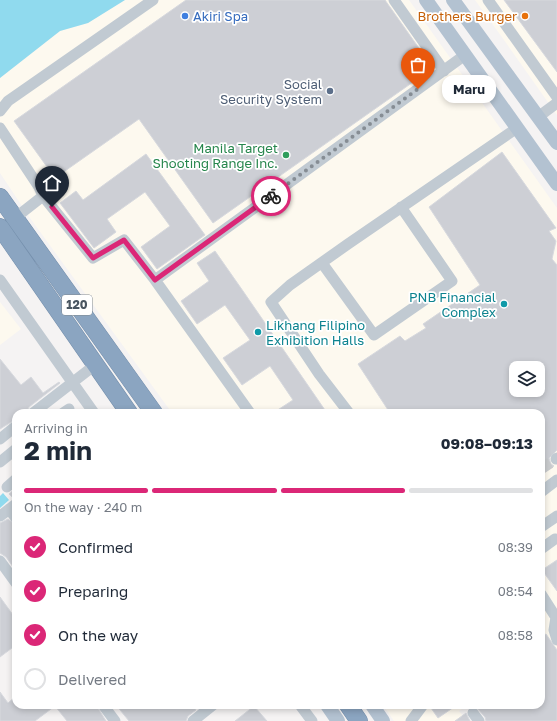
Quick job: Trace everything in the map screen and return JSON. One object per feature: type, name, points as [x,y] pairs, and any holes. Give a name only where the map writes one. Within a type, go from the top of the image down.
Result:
[{"type":"highway","name":"120","points":[[0,197],[151,409]]},
{"type":"highway","name":"120","points":[[0,228],[126,409]]},
{"type":"highway","points":[[340,709],[348,721]]},
{"type":"highway","points":[[351,709],[359,721]]},
{"type":"main road","points":[[426,0],[557,184]]},
{"type":"main road","points":[[453,0],[557,143]]},
{"type":"main road","points":[[465,55],[484,42]]},
{"type":"main road","points":[[330,709],[338,721]]},
{"type":"main road","points":[[375,709],[383,721]]},
{"type":"street","points":[[0,110],[8,101],[153,0]]},
{"type":"street","points":[[394,0],[444,71]]},
{"type":"street","points":[[488,0],[557,98]]},
{"type":"street","points":[[155,280],[465,55]]},
{"type":"street","points":[[538,117],[557,103]]},
{"type":"street","points":[[0,128],[39,187],[43,196],[93,258],[124,240],[155,280],[247,409]]},
{"type":"street","points":[[346,409],[319,374],[270,302],[322,263],[517,128]]},
{"type":"street","points":[[15,218],[43,196]]},
{"type":"street","points":[[322,263],[374,335],[432,295],[452,281],[401,208]]},
{"type":"street","points":[[0,280],[91,409]]},
{"type":"street","points":[[38,409],[96,365]]},
{"type":"street","points":[[0,439],[12,429]]},
{"type":"street","points":[[0,462],[12,452]]},
{"type":"street","points":[[545,489],[557,480]]},
{"type":"street","points":[[7,487],[12,483]]},
{"type":"street","points":[[0,516],[12,507]]},
{"type":"street","points":[[545,524],[557,516]]},
{"type":"street","points":[[545,547],[555,539]]},
{"type":"street","points":[[0,561],[12,578]]},
{"type":"street","points":[[545,600],[556,618],[554,630],[557,640]]},
{"type":"street","points":[[106,709],[115,721]]},
{"type":"street","points":[[193,721],[208,709]]},
{"type":"street","points":[[303,709],[312,721]]},
{"type":"street","points":[[412,721],[420,709]]},
{"type":"shaded area","points":[[125,0],[409,0],[557,208],[557,650],[545,635],[545,409],[169,409],[30,218],[0,173],[0,78],[60,31],[88,23]]},
{"type":"shaded area","points":[[475,0],[557,0],[557,115],[504,40]]},
{"type":"shaded area","points":[[0,302],[21,329],[0,345]]},
{"type":"shaded area","points":[[386,709],[462,709],[459,711],[467,721],[394,721]]},
{"type":"water","points":[[0,0],[125,0],[88,23],[60,31],[0,78]]},
{"type":"water","points":[[3,493],[9,500],[0,508],[0,496]]},
{"type":"building","points":[[186,0],[385,0],[433,68],[213,223],[139,119],[55,178],[14,121]]},
{"type":"building","points":[[504,0],[557,0],[557,72]]},
{"type":"building","name":"PNB Financial Complex","points":[[502,152],[556,228],[549,231],[556,241],[552,259],[557,265],[557,450],[549,458],[551,464],[554,466],[545,472],[545,409],[387,409],[358,364],[400,336],[405,341],[426,328],[423,324],[480,285],[429,207]]},
{"type":"building","points":[[146,154],[205,235],[157,269],[141,247],[170,226],[145,192],[107,219],[116,232],[94,248],[60,203],[76,191],[83,200]]},
{"type":"building","name":"Likhang Filipino Exhibition Halls","points":[[215,251],[324,409],[279,409],[293,400],[270,366],[242,385],[223,358],[250,340],[225,305],[197,324],[181,301],[209,281],[197,263]]},
{"type":"building","points":[[0,359],[21,385],[31,377],[43,393],[59,382],[60,383],[28,409],[12,409],[12,422],[0,429]]},
{"type":"building","points":[[8,519],[12,522],[12,565],[6,557],[0,553],[0,523]]},
{"type":"building","points":[[557,560],[557,591],[545,574],[545,568]]},
{"type":"building","points":[[0,597],[12,614],[12,648],[0,657]]},
{"type":"building","points":[[545,635],[557,650],[557,721],[486,721],[485,717],[478,709],[545,709]]},
{"type":"building","points":[[0,692],[8,703],[12,700],[12,709],[51,709],[35,721],[0,721]]},
{"type":"building","points":[[57,709],[98,709],[106,721],[67,721]]},
{"type":"building","points":[[119,709],[196,710],[188,716],[186,721],[129,721]]},
{"type":"building","points":[[250,709],[257,709],[267,721],[235,721]]},
{"type":"building","points":[[432,709],[451,709],[438,718]]},
{"type":"building","points":[[466,713],[470,721],[455,721]]},
{"type":"tunnel","points":[[545,466],[556,459]]},
{"type":"way so far","points":[[271,196],[418,89]]},
{"type":"place","name":"Akiri Spa","points":[[185,16]]},
{"type":"place","name":"Brothers Burger","points":[[525,16]]},
{"type":"place","name":"Maru","points":[[418,89]]},
{"type":"place","name":"Social Security System","points":[[330,91]]},
{"type":"place","name":"Manila Target Shooting Range Inc.","points":[[286,155]]},
{"type":"place","name":"PNB Financial Complex","points":[[504,304]]},
{"type":"place","name":"Likhang Filipino Exhibition Halls","points":[[258,332]]},
{"type":"route","points":[[52,207],[93,258],[124,240],[155,280],[271,196]]}]
